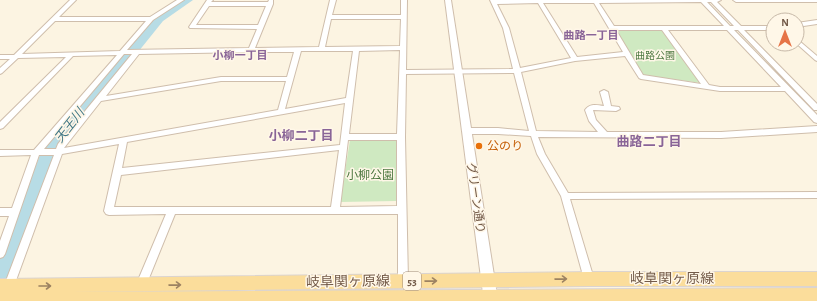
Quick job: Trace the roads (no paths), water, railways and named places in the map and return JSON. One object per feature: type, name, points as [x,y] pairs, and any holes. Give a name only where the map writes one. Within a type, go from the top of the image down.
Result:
[{"type":"main road","name":"岐阜関ヶ原線","points":[[137,295],[403,281],[589,278],[817,279]]},
{"type":"main road","name":"岐阜関ヶ原線","points":[[4,293],[405,300],[817,295]]},
{"type":"street","points":[[0,72],[73,0]]},
{"type":"street","points":[[0,254],[36,153],[121,52],[151,19],[181,0]]},
{"type":"street","points":[[321,50],[333,0]]},
{"type":"street","points":[[403,281],[401,137],[404,0]]},
{"type":"street","name":"グリーン通り","points":[[448,0],[457,72],[491,299]]},
{"type":"street","points":[[589,278],[565,196],[541,154],[535,134],[531,127],[506,28],[493,1],[539,2],[715,0],[738,27],[817,108]]},
{"type":"street","points":[[736,0],[817,0]]},
{"type":"street","points":[[595,1],[641,77],[720,89],[785,89]]},
{"type":"street","points":[[703,1],[785,89],[817,120]]},
{"type":"street","points":[[251,51],[271,2],[209,2],[192,27],[260,27]]},
{"type":"street","points":[[539,2],[575,60]]},
{"type":"street","points":[[328,17],[403,17]]},
{"type":"street","points":[[54,19],[151,19]]},
{"type":"street","points":[[805,24],[817,22]]},
{"type":"street","points":[[662,27],[707,87]]},
{"type":"street","points":[[611,28],[765,28]]},
{"type":"street","points":[[0,57],[121,52],[402,48]]},
{"type":"street","points":[[335,209],[356,49]]},
{"type":"street","points":[[281,111],[298,50]]},
{"type":"street","points":[[807,50],[817,50]]},
{"type":"street","points":[[807,50],[817,59]]},
{"type":"street","points":[[4,293],[60,146],[137,52]]},
{"type":"street","points":[[0,126],[72,54]]},
{"type":"street","points":[[403,72],[517,71],[575,60],[626,54]]},
{"type":"street","points":[[99,98],[221,79],[290,79]]},
{"type":"street","points":[[604,92],[612,109],[592,107],[589,110],[593,121],[605,135]]},
{"type":"street","points":[[0,153],[58,152],[349,100]]},
{"type":"street","points":[[467,131],[498,131],[535,134],[721,135],[817,129]]},
{"type":"street","points":[[344,137],[401,137]]},
{"type":"street","points":[[124,140],[109,211],[335,209],[403,210]]},
{"type":"street","points":[[118,172],[343,147]]},
{"type":"street","points":[[565,196],[817,195]]},
{"type":"street","points":[[137,295],[172,211]]},
{"type":"street","points":[[0,212],[16,212]]},
{"type":"waterway","name":"天王川","points":[[0,284],[49,155],[62,135],[159,18],[187,0]]},
{"type":"place","name":"公のり","points":[[479,146]]},
{"type":"district","name":"曲路一丁目","points":[[591,35]]},
{"type":"district","name":"小柳一丁目","points":[[240,55]]},
{"type":"district","name":"小柳二丁目","points":[[301,136]]},
{"type":"district","name":"曲路二丁目","points":[[649,142]]},
{"type":"park label","name":"曲路公園","points":[[655,56]]},
{"type":"park label","name":"小柳公園","points":[[370,175]]}]
